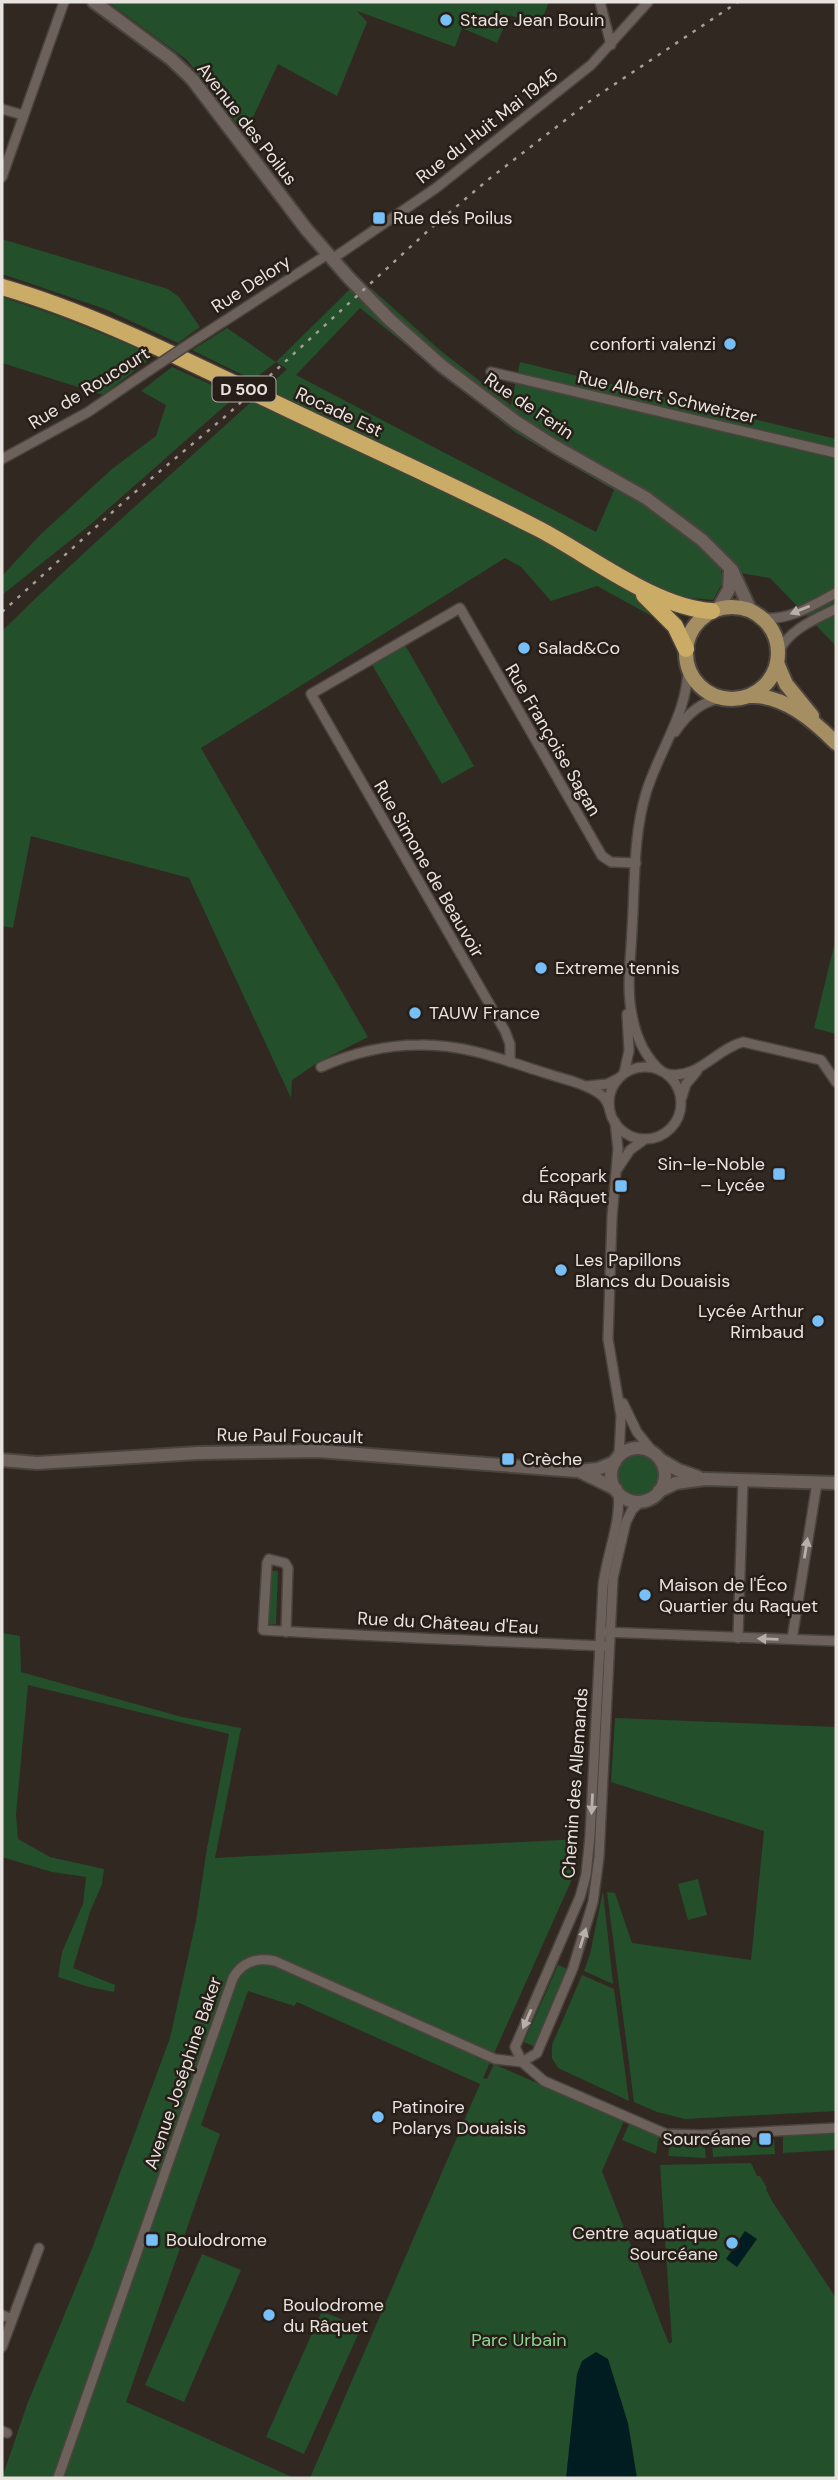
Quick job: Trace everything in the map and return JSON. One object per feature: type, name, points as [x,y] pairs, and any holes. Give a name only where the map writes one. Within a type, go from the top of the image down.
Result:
[{"type":"highway","name":"Rocade Est","points":[[2,287],[69,309],[151,345],[539,529],[680,606],[715,610]]},
{"type":"highway","name":"Rocade Est","points":[[614,572],[671,621],[686,649]]},
{"type":"main road","points":[[778,658],[766,685],[750,696],[736,700],[709,694],[699,685],[688,667],[686,649],[694,627],[715,610],[734,607],[756,614],[774,633],[786,684],[831,738]]},
{"type":"main road","points":[[750,696],[778,700],[831,738]]},
{"type":"street","points":[[2,177],[64,2]]},
{"type":"street","name":"Avenue des Poilus","points":[[94,2],[171,59],[192,79],[277,192],[330,256]]},
{"type":"street","points":[[600,2],[611,45]]},
{"type":"street","name":"Rue du Huit Mai 1945","points":[[330,256],[443,183],[591,65],[648,2]]},
{"type":"street","points":[[2,109],[23,115]]},
{"type":"street","name":"Rue Delory","points":[[192,342],[330,256]]},
{"type":"street","name":"Rue de Ferin","points":[[330,256],[397,327],[478,394],[544,440],[652,502],[712,548],[728,564],[756,614]]},
{"type":"street","name":"Rue de Roucourt","points":[[2,459],[88,412],[192,342]]},
{"type":"street","name":"Rue Albert Schweitzer","points":[[491,372],[836,453]]},
{"type":"street","points":[[715,610],[731,584],[728,564]]},
{"type":"street","points":[[756,614],[772,619],[784,616],[836,593]]},
{"type":"street","name":"Rue Françoise Sagan","points":[[311,694],[460,608],[602,856],[611,862],[636,863]]},
{"type":"street","points":[[778,658],[785,642],[796,632],[836,609]]},
{"type":"street","points":[[609,1107],[611,1091],[629,1060],[627,1008],[639,826],[645,795],[686,694],[688,667]]},
{"type":"street","name":"Rue Simone de Beauvoir","points":[[311,694],[505,1031],[510,1044],[510,1062]]},
{"type":"street","points":[[666,745],[691,713],[704,703],[721,698]]},
{"type":"street","points":[[629,988],[632,1016],[640,1045],[677,1087],[681,1104]]},
{"type":"street","points":[[581,1085],[600,1086],[645,1067],[679,1075],[704,1065],[743,1042],[821,1060],[836,1082]]},
{"type":"street","points":[[321,1067],[370,1051],[420,1045],[467,1049],[581,1085],[604,1097],[615,1122],[618,1145],[608,1339],[621,1423],[617,1459],[611,1474],[617,1491],[626,1499],[641,1501],[681,1482],[705,1479],[836,1483]]},
{"type":"street","points":[[615,1177],[626,1153],[645,1139],[659,1136],[669,1129],[678,1115],[686,1084],[704,1065]]},
{"type":"street","points":[[615,1122],[625,1133],[645,1139]]},
{"type":"street","points":[[617,1388],[634,1427],[657,1456],[665,1476],[659,1491]]},
{"type":"street","points":[[617,1459],[635,1448],[657,1456],[678,1470],[705,1479]]},
{"type":"street","name":"Rue Paul Foucault","points":[[2,1460],[30,1463],[218,1452],[318,1451],[577,1471],[598,1469],[617,1459]]},
{"type":"street","name":"Rue Paul Foucault","points":[[577,1471],[617,1491]]},
{"type":"street","points":[[738,1638],[743,1480]]},
{"type":"street","points":[[792,1639],[817,1483]]},
{"type":"street","name":"Chemin des Allemands","points":[[604,1646],[599,1857],[595,1894],[573,1968],[537,2053],[522,2062],[516,2045],[578,1903],[586,1875],[605,1632],[605,1569],[619,1510],[617,1491]]},
{"type":"street","name":"Chemin des Allemands","points":[[605,1632],[617,1555],[628,1517],[641,1501]]},
{"type":"street","name":"Rue du Château d'Eau","points":[[286,1632],[289,1568],[285,1563],[269,1559],[263,1630],[286,1632],[604,1646]]},
{"type":"street","points":[[605,1632],[836,1641]]},
{"type":"street","name":"Avenue Joséphine Baker","points":[[58,2478],[233,1978],[240,1968],[257,1959],[275,1961],[494,2058],[522,2062]]},
{"type":"street","points":[[522,2062],[544,2081],[666,2134],[689,2136],[836,2128]]},
{"type":"street","points":[[2,2347],[39,2248]]},
{"type":"street","points":[[2,2315],[12,2319]]},
{"type":"green space","points":[[108,2],[549,2],[540,25],[509,15],[497,43],[462,28],[455,47],[357,11],[367,22],[337,96],[278,64],[245,134],[187,60]]},
{"type":"green space","points":[[2,239],[168,289],[179,297],[200,327],[178,343],[105,309],[2,274]]},
{"type":"green space","points":[[371,288],[441,351],[511,405],[520,362],[836,439],[836,646],[770,578],[721,570],[723,582],[713,600],[681,597],[659,620],[597,586],[551,601],[521,567],[505,558],[201,748],[368,1037],[317,1063],[292,1080],[291,1098],[189,878],[31,836],[13,928],[2,926],[2,631],[287,369],[276,362],[350,289],[360,300]],"holes":[[[360,308],[516,433],[614,490],[596,532],[296,375]]]},
{"type":"green space","points":[[2,297],[61,317],[155,355],[103,395],[2,363]]},
{"type":"green space","points":[[227,328],[276,362],[253,380],[192,350]]},
{"type":"green space","points":[[172,367],[236,396],[91,524],[2,595],[2,576],[40,535],[112,469],[156,436],[166,405],[141,391]]},
{"type":"green space","points":[[404,643],[474,766],[442,784],[371,663]]},
{"type":"green space","points":[[836,938],[836,1034],[814,1028]]},
{"type":"green space","points":[[638,1455],[646,1456],[652,1461],[657,1467],[657,1483],[652,1489],[646,1494],[638,1495],[630,1494],[624,1489],[619,1483],[618,1475],[619,1467],[624,1461],[630,1456]]},
{"type":"green space","points":[[268,1571],[278,1571],[276,1624],[266,1624]]},
{"type":"green space","name":"Parc Urbain","points":[[2,1633],[20,1636],[21,1672],[182,1717],[241,1728],[215,1858],[579,1839],[577,1866],[569,1886],[483,2078],[487,2079],[494,2064],[624,2121],[602,2171],[669,2344],[672,2342],[660,2165],[751,2163],[772,2201],[836,2298],[836,2478],[310,2478],[480,2084],[297,2002],[294,2006],[248,1991],[201,2125],[220,2134],[126,2402],[294,2478],[2,2478],[28,2402],[93,2246],[170,2038],[196,1921],[229,1734],[28,1685],[16,1814],[18,1839],[50,1857],[104,1869],[102,1884],[90,1912],[73,1968],[115,1985],[114,1992],[58,1977],[62,1952],[83,1904],[86,1877],[52,1872],[2,1857]]},
{"type":"green space","points":[[615,1718],[836,1727],[836,2111],[685,2119],[657,2112],[634,2102],[607,1892],[615,1893],[632,1943],[751,1960],[764,1831],[611,1782]]},
{"type":"green space","points":[[698,1879],[707,1915],[688,1920],[678,1884]]},
{"type":"green space","points":[[603,1891],[613,1984],[584,1971]]},
{"type":"green space","points":[[558,1965],[570,1970],[535,2047],[524,2042]]},
{"type":"green space","points":[[582,1975],[614,1989],[629,2101],[558,2068],[552,2058],[552,2045]]},
{"type":"green space","points":[[629,2124],[659,2136],[656,2154],[622,2140]]},
{"type":"green space","points":[[836,2133],[836,2150],[783,2153],[783,2136]]},
{"type":"green space","points":[[671,2139],[704,2140],[706,2158],[668,2156]]},
{"type":"green space","points":[[774,2139],[775,2154],[713,2157],[712,2140]]},
{"type":"green space","points":[[202,2254],[241,2270],[184,2402],[145,2385]]},
{"type":"green space","points":[[322,2311],[361,2328],[304,2454],[266,2437]]},
{"type":"water","points":[[745,2231],[757,2239],[737,2267],[726,2259]]},
{"type":"water","points":[[596,2352],[608,2359],[628,2423],[637,2478],[566,2478],[577,2374],[582,2361]]},
{"type":"railway","points":[[2,612],[128,498],[227,415],[431,228],[489,179],[594,98],[738,2]]},
{"type":"place","name":"Stade Jean Bouin","points":[[446,20]]},
{"type":"place","name":"Rue des Poilus","points":[[379,218]]},
{"type":"place","name":"conforti valenzi","points":[[730,344]]},
{"type":"place","name":"Salad&Co","points":[[524,648]]},
{"type":"place","name":"Extreme tennis","points":[[541,968]]},
{"type":"place","name":"TAUW France","points":[[415,1013]]},
{"type":"place","name":"Sin-le-Noble – Lycée","points":[[779,1174]]},
{"type":"place","name":"Écopark du Râquet","points":[[621,1186]]},
{"type":"place","name":"Les Papillons Blancs du Douaisis","points":[[561,1270]]},
{"type":"place","name":"Lycée Arthur Rimbaud","points":[[818,1321]]},
{"type":"place","name":"Crèche","points":[[508,1459]]},
{"type":"place","name":"Maison de l'Éco Quartier du Raquet","points":[[645,1595]]},
{"type":"place","name":"Patinoire Polarys Douaisis","points":[[378,2117]]},
{"type":"place","name":"Sourcéane","points":[[765,2139]]},
{"type":"place","name":"Boulodrome","points":[[152,2240]]},
{"type":"place","name":"Centre aquatique Sourcéane","points":[[732,2243]]},
{"type":"place","name":"Boulodrome du Râquet","points":[[269,2315]]}]
